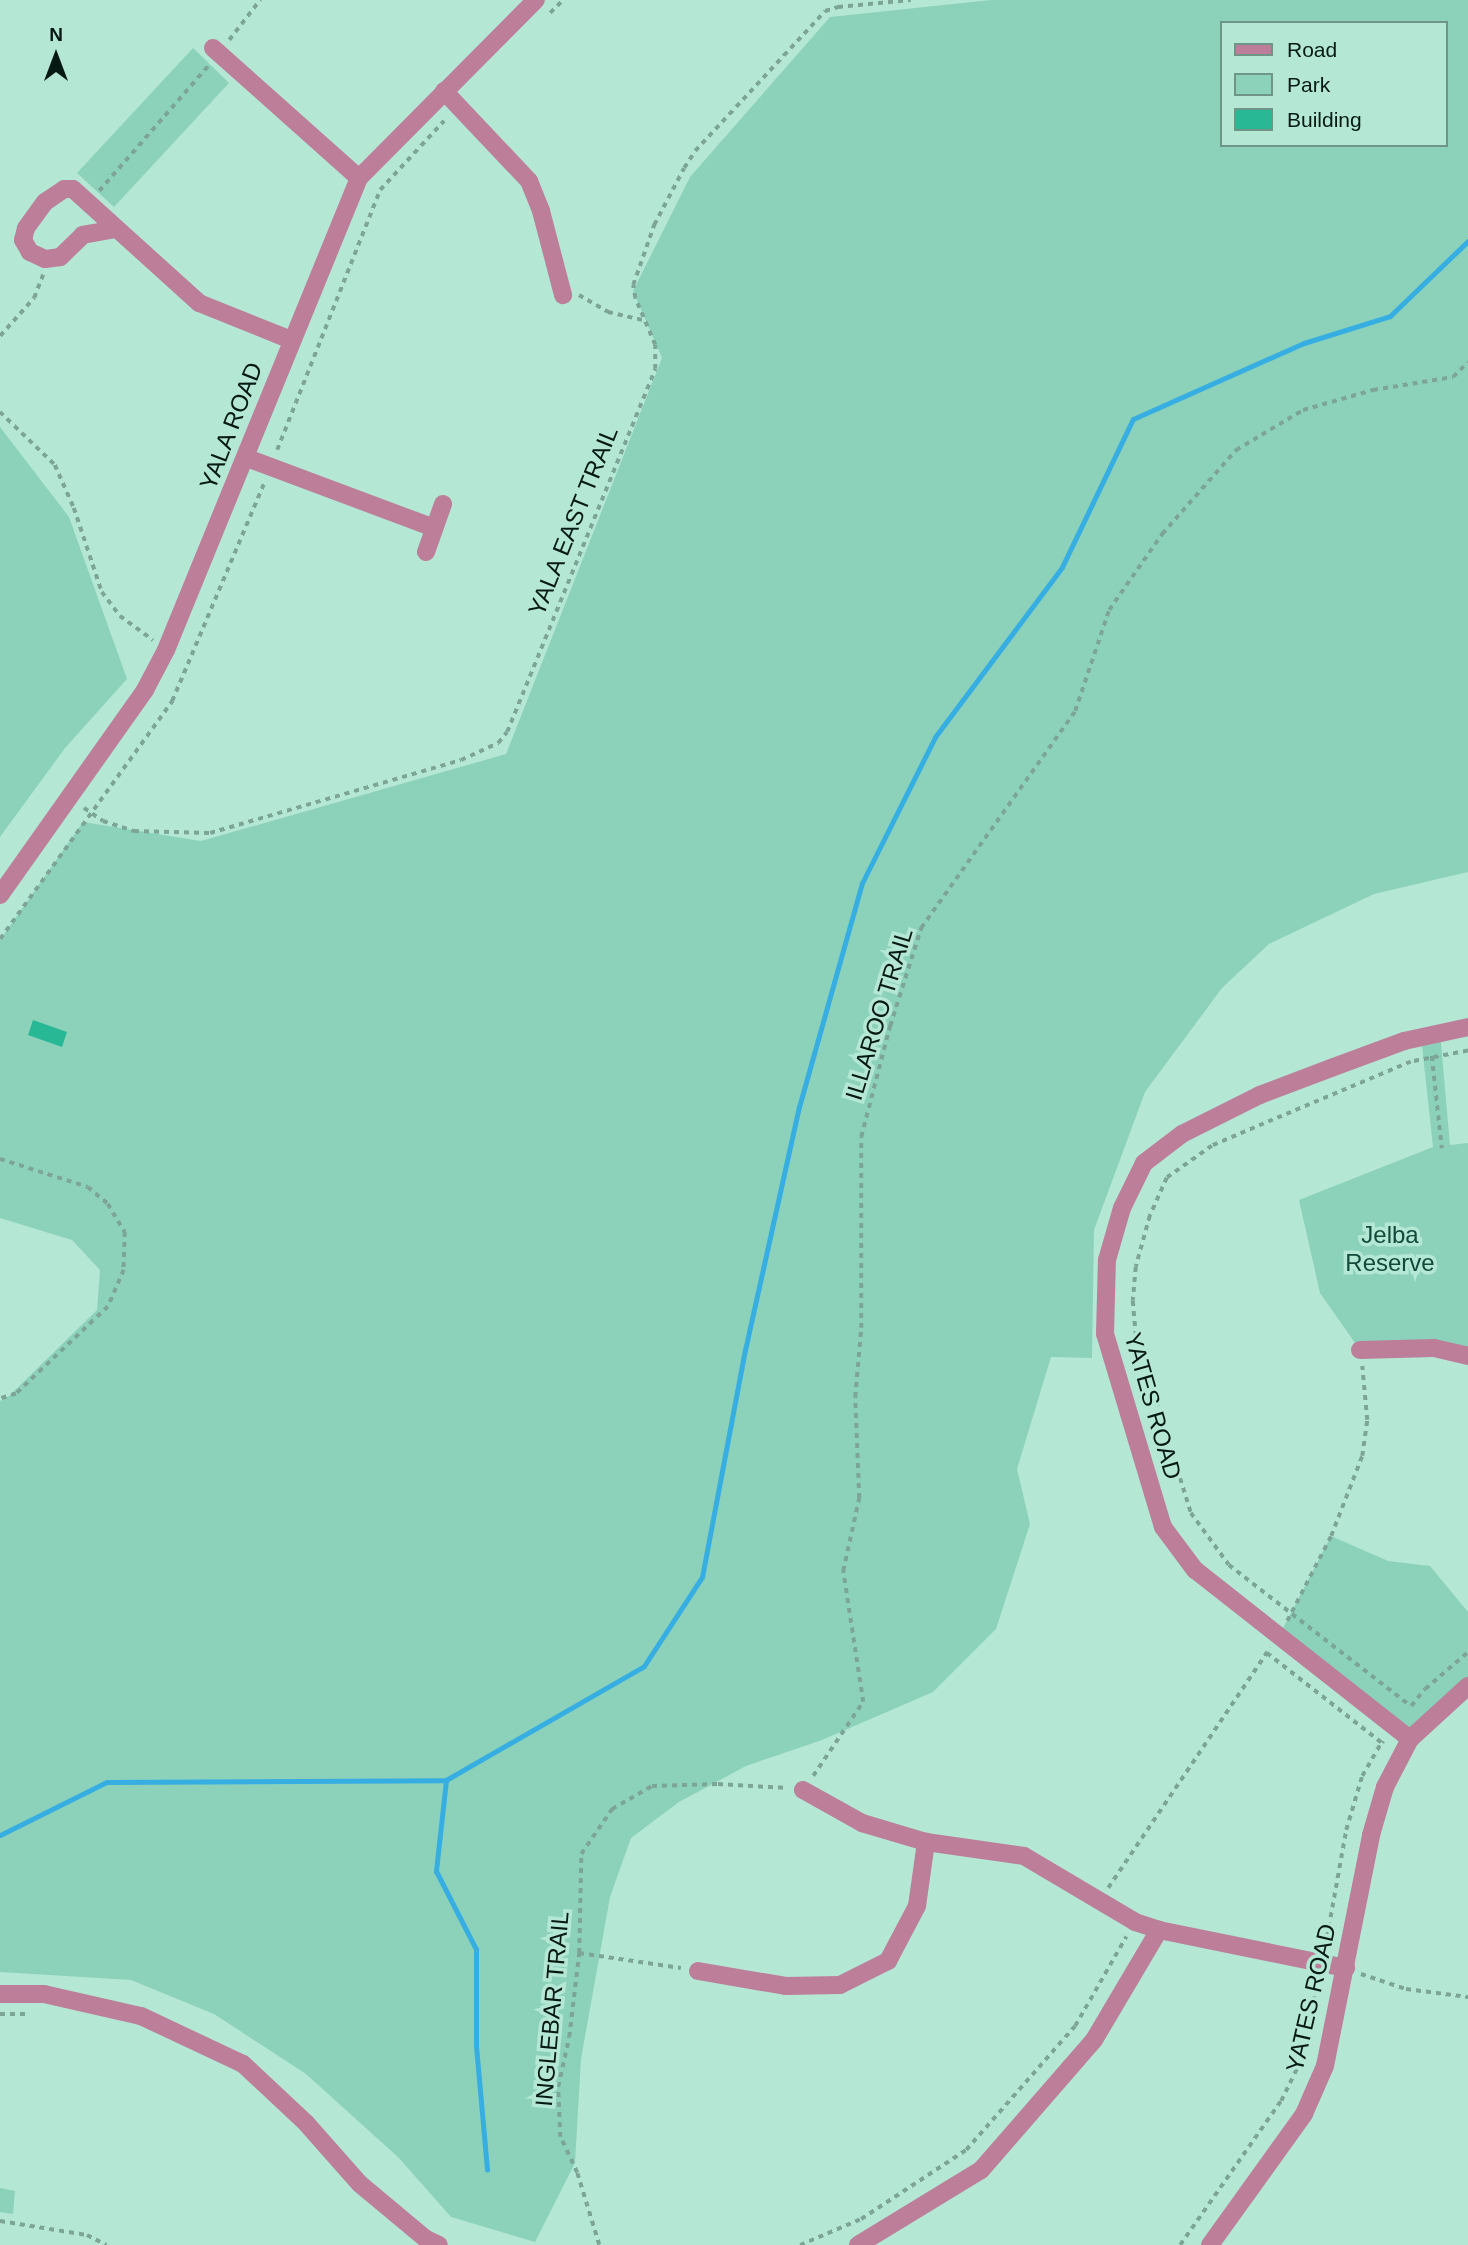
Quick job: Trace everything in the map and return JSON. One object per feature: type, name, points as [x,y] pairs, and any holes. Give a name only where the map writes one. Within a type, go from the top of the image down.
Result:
[{"type":"street","name":"YALA ROAD","points":[[0,895],[145,690],[166,650],[247,458],[291,340],[359,178],[536,0]]},
{"type":"street","points":[[216,51],[359,178]]},
{"type":"street","points":[[444,91],[528,181],[541,211],[562,291]]},
{"type":"street","points":[[116,229],[83,235],[60,257],[45,259],[30,251],[23,240],[26,228],[46,202],[64,189],[74,189],[199,303],[291,340]]},
{"type":"street","points":[[247,458],[434,528]]},
{"type":"street","points":[[426,552],[443,505]]},
{"type":"street","name":"YATES ROAD","points":[[1410,1739],[1280,1634],[1195,1570],[1163,1527],[1105,1334],[1107,1259],[1122,1208],[1144,1163],[1182,1133],[1260,1095],[1430,1033],[1468,1027]]},
{"type":"street","points":[[1360,1350],[1434,1348],[1468,1356]]},
{"type":"street","name":"YATES ROAD","points":[[1210,2245],[1304,2114],[1325,2066],[1371,1835],[1385,1787],[1410,1739],[1468,1686]]},
{"type":"street","points":[[803,1790],[862,1823],[926,1842],[1024,1856],[1135,1922],[1159,1930],[1346,1968]]},
{"type":"street","points":[[698,1971],[786,1986],[839,1984],[888,1961],[917,1906],[926,1842]]},
{"type":"street","points":[[867,2243],[981,2170],[1094,2039],[1159,1930]]},
{"type":"street","points":[[0,1994],[44,1994],[141,2015],[243,2064],[306,2123],[360,2184],[426,2239],[439,2245]]},
{"type":"path","points":[[89,202],[260,0]]},
{"type":"path","name":"YALA EAST TRAIL","points":[[69,798],[103,821],[134,831],[210,833],[461,760],[498,743],[507,732],[655,369],[655,345],[635,298],[636,274],[654,225],[695,151],[825,11],[838,6],[911,0]]},
{"type":"path","points":[[0,336],[34,298],[42,279],[45,259]]},
{"type":"path","points":[[562,291],[608,312],[643,320]]},
{"type":"path","name":"ILLAROO TRAIL","points":[[803,1790],[863,1702],[843,1571],[859,1498],[855,1397],[861,1328],[861,1137],[890,1026],[921,928],[1075,711],[1109,610],[1162,534],[1236,450],[1303,410],[1373,390],[1453,377],[1468,362]]},
{"type":"path","points":[[0,412],[55,465],[75,508],[102,592],[120,616],[166,650]]},
{"type":"path","points":[[1430,1033],[1442,1147]]},
{"type":"path","points":[[1468,1051],[1411,1062],[1212,1146],[1167,1178],[1150,1216],[1136,1267],[1133,1301],[1136,1335],[1191,1513],[1229,1565],[1292,1611],[1411,1706],[1425,1689],[1468,1652]]},
{"type":"path","points":[[0,1159],[88,1187],[108,1204],[125,1232],[124,1270],[108,1307],[16,1394],[0,1399]]},
{"type":"path","points":[[1100,1900],[1280,1634],[1331,1536],[1362,1456],[1367,1420],[1360,1350]]},
{"type":"path","points":[[1180,2245],[1281,2101],[1301,2060],[1346,1830],[1362,1776],[1380,1745]]},
{"type":"path","name":"INGLEBAR TRAIL","points":[[599,2245],[577,2173],[560,2137],[558,2087],[569,2037],[579,1953],[581,1854],[612,1809],[652,1786],[765,1785],[803,1790]]},
{"type":"path","points":[[800,2245],[861,2219],[967,2150],[1075,2025],[1135,1922]]},
{"type":"path","points":[[579,1953],[698,1971]]},
{"type":"path","points":[[1346,1968],[1406,1989],[1468,1997]]},
{"type":"path","points":[[0,2014],[32,2014]]},
{"type":"path","points":[[0,2221],[87,2235],[107,2245]]},
{"type":"green space","points":[[991,0],[1468,0],[1468,872],[1374,894],[1269,944],[1222,988],[1145,1092],[1094,1230],[1092,1358],[1051,1357],[1017,1469],[1030,1524],[996,1629],[933,1692],[822,1740],[746,1766],[679,1802],[631,1838],[610,1897],[581,2059],[575,2163],[535,2242],[451,2217],[399,2158],[306,2074],[214,2014],[131,1980],[0,1972],[0,1401],[9,1396],[97,1310],[100,1270],[72,1240],[0,1218],[0,940],[83,822],[201,841],[506,754],[662,358],[633,291],[690,177],[830,17]]},
{"type":"green space","points":[[193,48],[229,83],[114,207],[77,173]]},
{"type":"green space","points":[[0,427],[69,517],[127,679],[65,748],[0,837]]},
{"type":"green space","name":"Jelba Reserve","points":[[1440,1032],[1450,1145],[1468,1143],[1468,1356],[1360,1350],[1320,1293],[1299,1200],[1433,1147],[1421,1036]]},
{"type":"green space","points":[[1331,1536],[1388,1561],[1430,1566],[1468,1612],[1468,1693],[1410,1739],[1280,1634]]},
{"type":"green space","points":[[0,2188],[15,2191],[13,2214],[0,2212]]},
{"type":"building","points":[[33,1020],[67,1032],[62,1047],[28,1035]]},
{"type":"waterway","points":[[0,1835],[107,1782],[446,1780],[644,1666],[702,1577],[745,1350],[799,1107],[862,883],[935,737],[1062,567],[1133,419],[1304,343],[1390,316],[1468,241]]},
{"type":"waterway","points":[[446,1780],[436,1871],[476,1949],[476,2046],[487,2170]]}]
